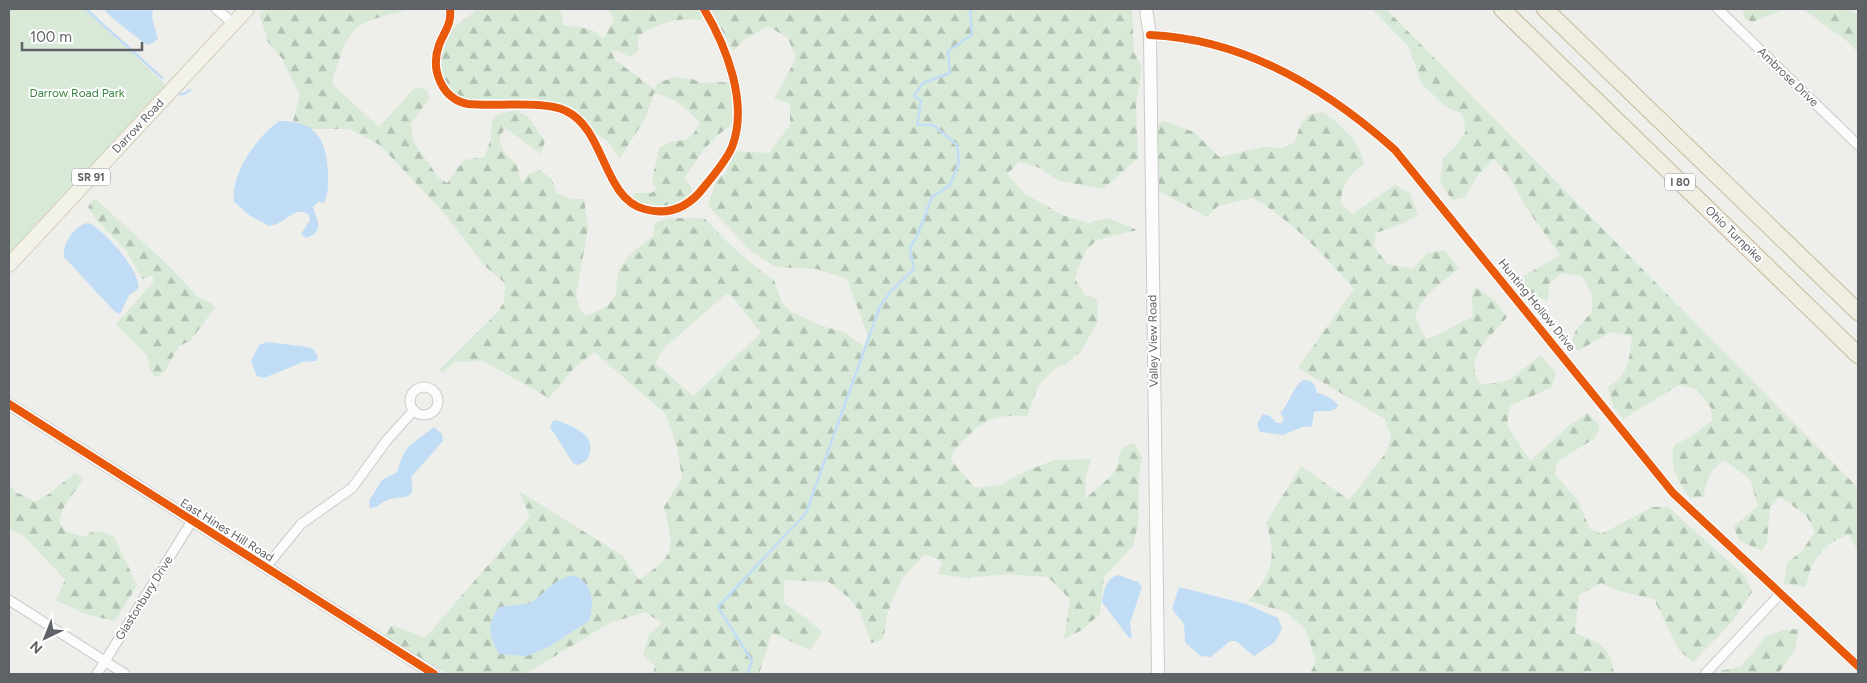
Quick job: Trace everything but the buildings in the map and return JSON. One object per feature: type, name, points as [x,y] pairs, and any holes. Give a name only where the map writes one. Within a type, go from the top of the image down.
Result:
[{"type":"highway","name":"Ohio Turnpike","points":[[1502,9],[1858,355]]},
{"type":"highway","name":"I 80","points":[[1545,9],[1858,312]]},
{"type":"main road","name":"Darrow Road","points":[[9,266],[247,9]]},
{"type":"main road","name":"Valley View Road","points":[[1146,9],[1150,35],[1158,674]]},
{"type":"street","points":[[216,9],[233,23]]},
{"type":"street","points":[[450,9],[449,28],[439,46],[436,64],[440,82],[450,95],[461,103],[547,106],[569,112],[586,128],[622,194],[638,207],[662,212],[679,208],[696,197],[713,177],[732,146],[736,119],[734,86],[722,42],[704,9]]},
{"type":"street","name":"Ambrose Drive","points":[[1718,9],[1858,145]]},
{"type":"street","name":"Hunting Hollow Drive","points":[[1150,35],[1189,39],[1228,50],[1297,78],[1321,92],[1366,124],[1395,150],[1674,493],[1858,666]]},
{"type":"street","name":"East Hines Hill Road","points":[[9,404],[434,674]]},
{"type":"street","points":[[266,567],[301,524],[352,488],[387,440],[414,410]]},
{"type":"street","name":"Glastonbury Drive","points":[[97,674],[192,521]]},
{"type":"street","points":[[1705,674],[1780,594]]},
{"type":"street","points":[[9,600],[125,674]]},
{"type":"green space","name":"Darrow Road Park","points":[[9,9],[85,9],[171,90],[9,265]]},
{"type":"green space","points":[[266,9],[410,9],[366,22],[358,27],[345,44],[332,84],[379,127],[416,87],[427,90],[429,99],[411,124],[413,141],[438,177],[447,183],[464,160],[485,157],[491,137],[492,120],[499,114],[516,110],[528,117],[545,141],[541,154],[505,128],[499,138],[504,152],[517,165],[521,183],[529,174],[539,170],[552,179],[556,193],[571,199],[584,199],[588,228],[576,296],[580,310],[586,316],[612,301],[616,292],[620,268],[632,253],[654,236],[654,223],[668,218],[704,218],[746,259],[774,280],[782,303],[790,311],[822,326],[844,332],[865,347],[867,334],[847,279],[817,269],[776,267],[752,252],[708,206],[717,178],[725,174],[736,151],[769,153],[790,125],[790,104],[774,98],[796,59],[788,38],[768,26],[743,41],[733,51],[711,9],[1132,9],[1134,53],[1142,67],[1136,105],[1138,158],[1103,189],[1059,181],[1040,168],[1019,162],[1007,174],[1024,193],[1062,215],[1088,223],[1108,218],[1137,230],[1103,238],[1096,242],[1090,247],[1080,264],[1075,279],[1085,295],[1097,299],[1098,321],[1082,350],[1066,364],[1054,369],[1038,386],[1027,416],[1000,417],[980,426],[953,453],[951,460],[975,488],[1001,485],[1017,475],[1054,460],[1091,459],[1086,476],[1085,499],[1113,474],[1121,451],[1134,443],[1142,457],[1139,474],[1138,526],[1133,546],[1104,577],[1100,614],[1082,630],[1064,639],[1070,599],[1048,577],[1007,574],[966,578],[938,574],[943,562],[925,554],[903,577],[888,611],[883,640],[871,643],[860,612],[848,597],[829,582],[784,580],[784,603],[822,632],[810,650],[772,633],[759,674],[653,674],[655,666],[643,655],[649,635],[662,623],[645,612],[610,623],[525,674],[448,674],[384,636],[392,625],[425,638],[530,517],[519,491],[623,556],[639,580],[660,564],[670,550],[670,533],[664,507],[682,477],[677,447],[666,414],[594,352],[575,367],[549,398],[483,361],[454,362],[443,373],[439,370],[497,313],[504,302],[505,283],[485,266],[442,211],[380,145],[349,129],[311,129],[293,121],[300,95],[281,57],[268,42],[259,13]],"holes":[[[730,294],[761,333],[693,396],[655,363],[664,348],[725,295]]]},
{"type":"green space","points":[[477,9],[559,9],[563,25],[590,29],[603,39],[614,20],[608,9],[699,9],[702,12],[702,20],[684,19],[668,22],[638,36],[638,51],[630,57],[619,51],[611,51],[615,60],[654,89],[658,83],[674,77],[692,79],[702,83],[730,82],[734,101],[731,126],[711,142],[685,177],[692,189],[690,197],[675,207],[646,205],[633,199],[634,193],[651,193],[656,190],[652,180],[659,148],[691,136],[700,123],[690,112],[674,100],[654,93],[645,119],[619,159],[607,141],[594,132],[574,111],[565,105],[545,102],[474,102],[459,97],[448,89],[440,70],[440,59],[444,43],[452,30]]},
{"type":"green space","points":[[1372,9],[1386,9],[1858,488],[1858,551],[1849,535],[1840,538],[1825,547],[1815,561],[1806,587],[1784,584],[1787,563],[1802,551],[1815,532],[1806,515],[1780,497],[1770,507],[1767,542],[1762,551],[1740,541],[1733,527],[1758,506],[1750,479],[1724,460],[1710,476],[1704,497],[1690,498],[1681,485],[1673,467],[1674,445],[1690,437],[1712,421],[1711,408],[1697,389],[1679,385],[1623,419],[1613,406],[1608,387],[1621,376],[1627,365],[1632,336],[1611,332],[1578,351],[1571,343],[1576,330],[1592,312],[1592,294],[1582,276],[1561,273],[1549,284],[1548,301],[1522,291],[1517,280],[1560,255],[1525,206],[1511,179],[1494,159],[1477,176],[1465,197],[1452,200],[1440,182],[1443,158],[1454,148],[1466,131],[1462,114],[1445,106],[1421,83],[1409,47]]},
{"type":"green space","points":[[1743,9],[1785,9],[1752,22],[1744,18]]},
{"type":"green space","points":[[1803,9],[1850,9],[1858,15],[1858,53],[1848,42]]},
{"type":"green space","points":[[1323,112],[1337,123],[1354,141],[1362,155],[1364,164],[1354,172],[1344,185],[1341,204],[1352,214],[1395,185],[1410,193],[1418,215],[1404,223],[1376,233],[1374,246],[1387,264],[1413,269],[1427,253],[1444,250],[1459,268],[1433,289],[1418,309],[1415,317],[1426,339],[1473,317],[1472,298],[1475,287],[1495,301],[1507,317],[1486,341],[1476,358],[1474,367],[1476,376],[1483,385],[1510,380],[1540,355],[1556,373],[1552,387],[1510,406],[1507,425],[1530,461],[1571,424],[1588,413],[1600,426],[1595,438],[1557,462],[1555,474],[1578,501],[1590,529],[1601,534],[1653,507],[1668,507],[1745,576],[1752,592],[1732,622],[1693,662],[1679,650],[1654,599],[1619,591],[1601,583],[1579,595],[1575,633],[1597,643],[1607,651],[1614,674],[1586,671],[1583,674],[1310,674],[1316,661],[1306,630],[1286,612],[1248,601],[1263,582],[1270,565],[1272,556],[1266,523],[1301,466],[1349,500],[1387,451],[1391,437],[1385,419],[1298,368],[1354,289],[1295,228],[1253,198],[1218,206],[1207,217],[1159,191],[1157,125],[1164,121],[1194,132],[1219,157],[1263,147],[1283,148],[1294,143],[1301,124],[1308,115]]},
{"type":"green space","points":[[93,200],[97,200],[170,267],[198,297],[211,303],[215,308],[190,341],[179,346],[165,371],[158,377],[154,376],[150,370],[147,355],[117,325],[117,322],[153,283],[153,275],[142,279],[127,252],[95,218],[88,207]]},
{"type":"green space","points":[[75,473],[83,479],[62,510],[59,522],[65,531],[84,537],[98,531],[114,537],[137,585],[115,621],[88,615],[56,600],[65,580],[25,537],[9,529],[9,484],[16,492],[35,502],[49,494]]},
{"type":"green space","points":[[1799,629],[1795,649],[1778,674],[1725,674],[1720,671],[1741,667],[1765,637],[1783,630]]},
{"type":"water","points":[[103,9],[153,9],[152,18],[158,39],[149,45],[144,43]]},
{"type":"water","points":[[279,121],[302,124],[310,128],[317,134],[325,150],[328,172],[327,195],[324,203],[319,201],[313,207],[318,221],[318,229],[306,238],[301,234],[310,220],[309,215],[304,212],[295,213],[269,226],[249,215],[234,202],[236,180],[247,157],[262,136]]},
{"type":"water","points":[[88,223],[112,242],[128,262],[138,282],[138,289],[129,295],[120,314],[114,311],[64,257],[65,246],[70,236],[78,227]]},
{"type":"water","points":[[267,342],[307,347],[313,349],[318,357],[316,361],[303,362],[264,378],[257,376],[251,361],[259,345]]},
{"type":"water","points":[[1303,380],[1313,383],[1317,393],[1334,401],[1338,405],[1336,408],[1331,411],[1314,412],[1312,426],[1303,427],[1283,435],[1260,432],[1257,424],[1263,414],[1270,416],[1277,423],[1282,423],[1284,418],[1280,413],[1296,387]]},
{"type":"water","points":[[557,420],[580,431],[588,439],[590,451],[588,458],[584,462],[577,465],[573,463],[550,427],[553,421]]},
{"type":"water","points":[[434,427],[442,434],[443,441],[411,477],[412,491],[410,495],[391,499],[370,508],[369,501],[382,480],[397,472],[403,455],[409,446]]},
{"type":"water","points":[[573,575],[585,582],[591,594],[592,607],[589,621],[547,648],[527,656],[499,654],[490,630],[492,619],[499,607],[531,603],[557,581]]},
{"type":"water","points":[[1118,575],[1138,582],[1142,587],[1130,623],[1132,638],[1129,638],[1102,602],[1108,582]]},
{"type":"water","points":[[1179,587],[1246,604],[1278,618],[1282,629],[1275,642],[1254,656],[1236,641],[1230,641],[1211,657],[1200,656],[1185,642],[1184,624],[1172,609]]},
{"type":"waterway","points":[[86,9],[162,78]]},
{"type":"waterway","points":[[747,674],[752,661],[718,607],[806,513],[880,306],[891,291],[914,269],[910,248],[917,236],[932,197],[950,185],[959,163],[957,145],[933,125],[917,125],[921,101],[914,96],[923,83],[950,73],[948,51],[972,35],[970,9]]},
{"type":"waterway","points":[[179,94],[184,94],[190,90]]},
{"type":"cycle path","points":[[450,9],[449,24],[439,45],[436,64],[440,82],[451,96],[468,104],[533,105],[566,111],[579,120],[589,132],[620,192],[630,202],[653,211],[678,208],[692,200],[716,173],[732,147],[737,130],[738,112],[733,75],[720,40],[704,9]]},
{"type":"cycle path","points":[[1150,35],[1218,46],[1282,71],[1341,107],[1395,150],[1673,493],[1858,666]]},
{"type":"cycle path","points":[[9,404],[434,674]]}]
